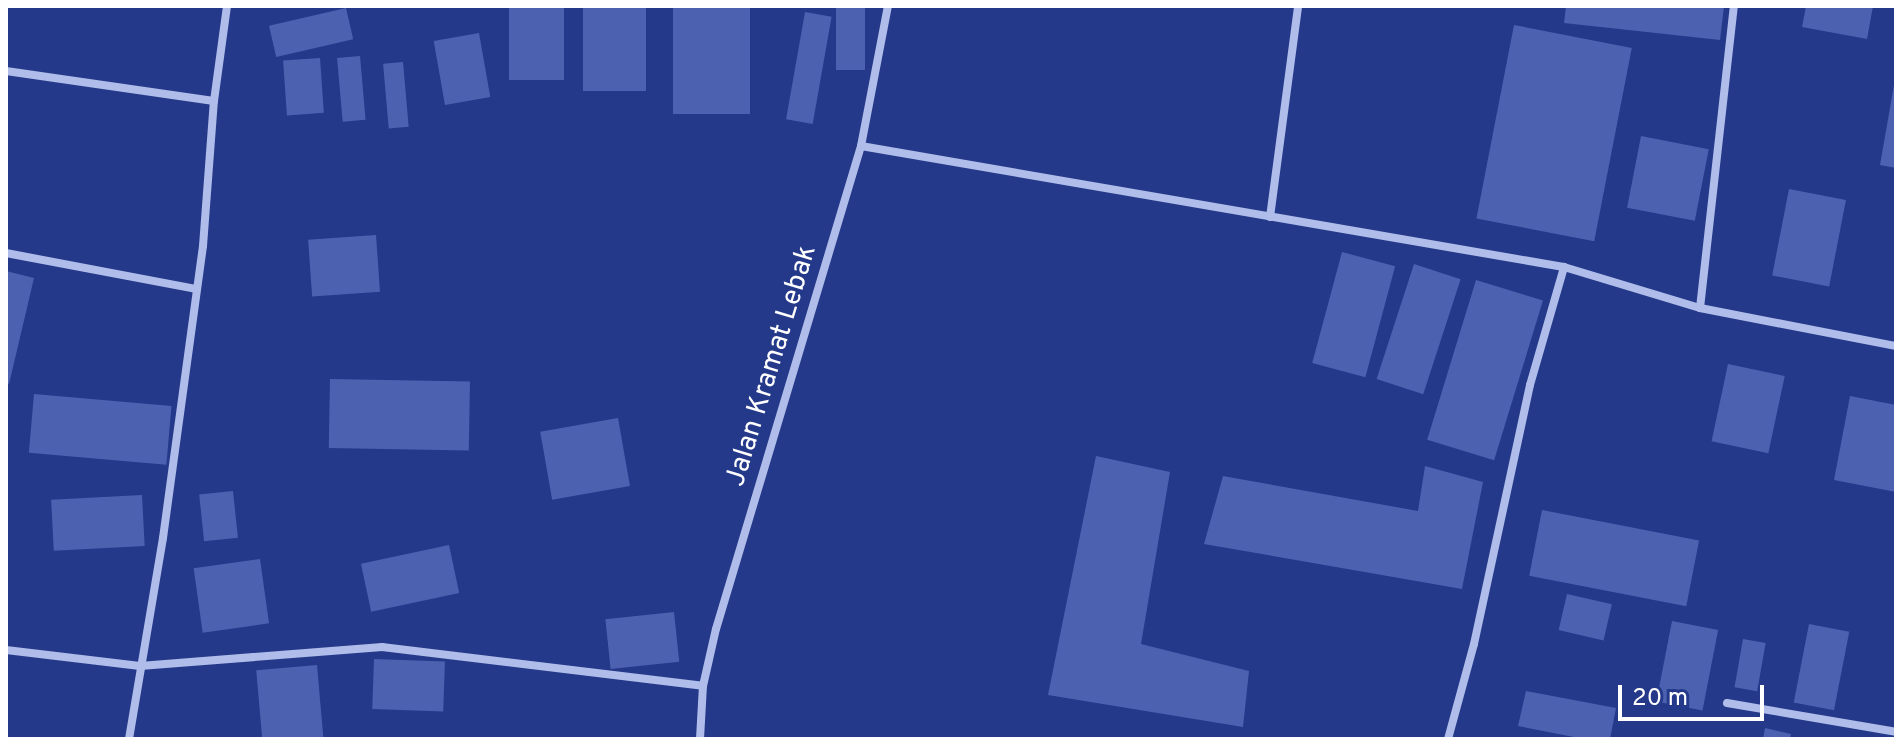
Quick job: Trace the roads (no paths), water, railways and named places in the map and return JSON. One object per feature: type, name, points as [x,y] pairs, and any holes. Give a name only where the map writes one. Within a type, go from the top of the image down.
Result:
[{"type":"street","points":[[129,739],[163,538],[203,246],[214,101],[227,6]]},
{"type":"street","name":"Jalan Kramat Lebak","points":[[700,739],[703,686],[737,554],[861,146],[888,6]]},
{"type":"street","points":[[1270,217],[1298,6]]},
{"type":"street","points":[[1700,308],[1734,6]]},
{"type":"street","points":[[6,71],[214,101]]},
{"type":"street","points":[[861,146],[1564,267],[1700,308],[1896,346]]},
{"type":"street","points":[[6,253],[196,289]]},
{"type":"street","points":[[1448,739],[1474,644],[1530,385],[1564,267]]},
{"type":"street","points":[[6,650],[140,666],[382,647],[703,686]]},
{"type":"street","points":[[1727,703],[1896,732]]}]
